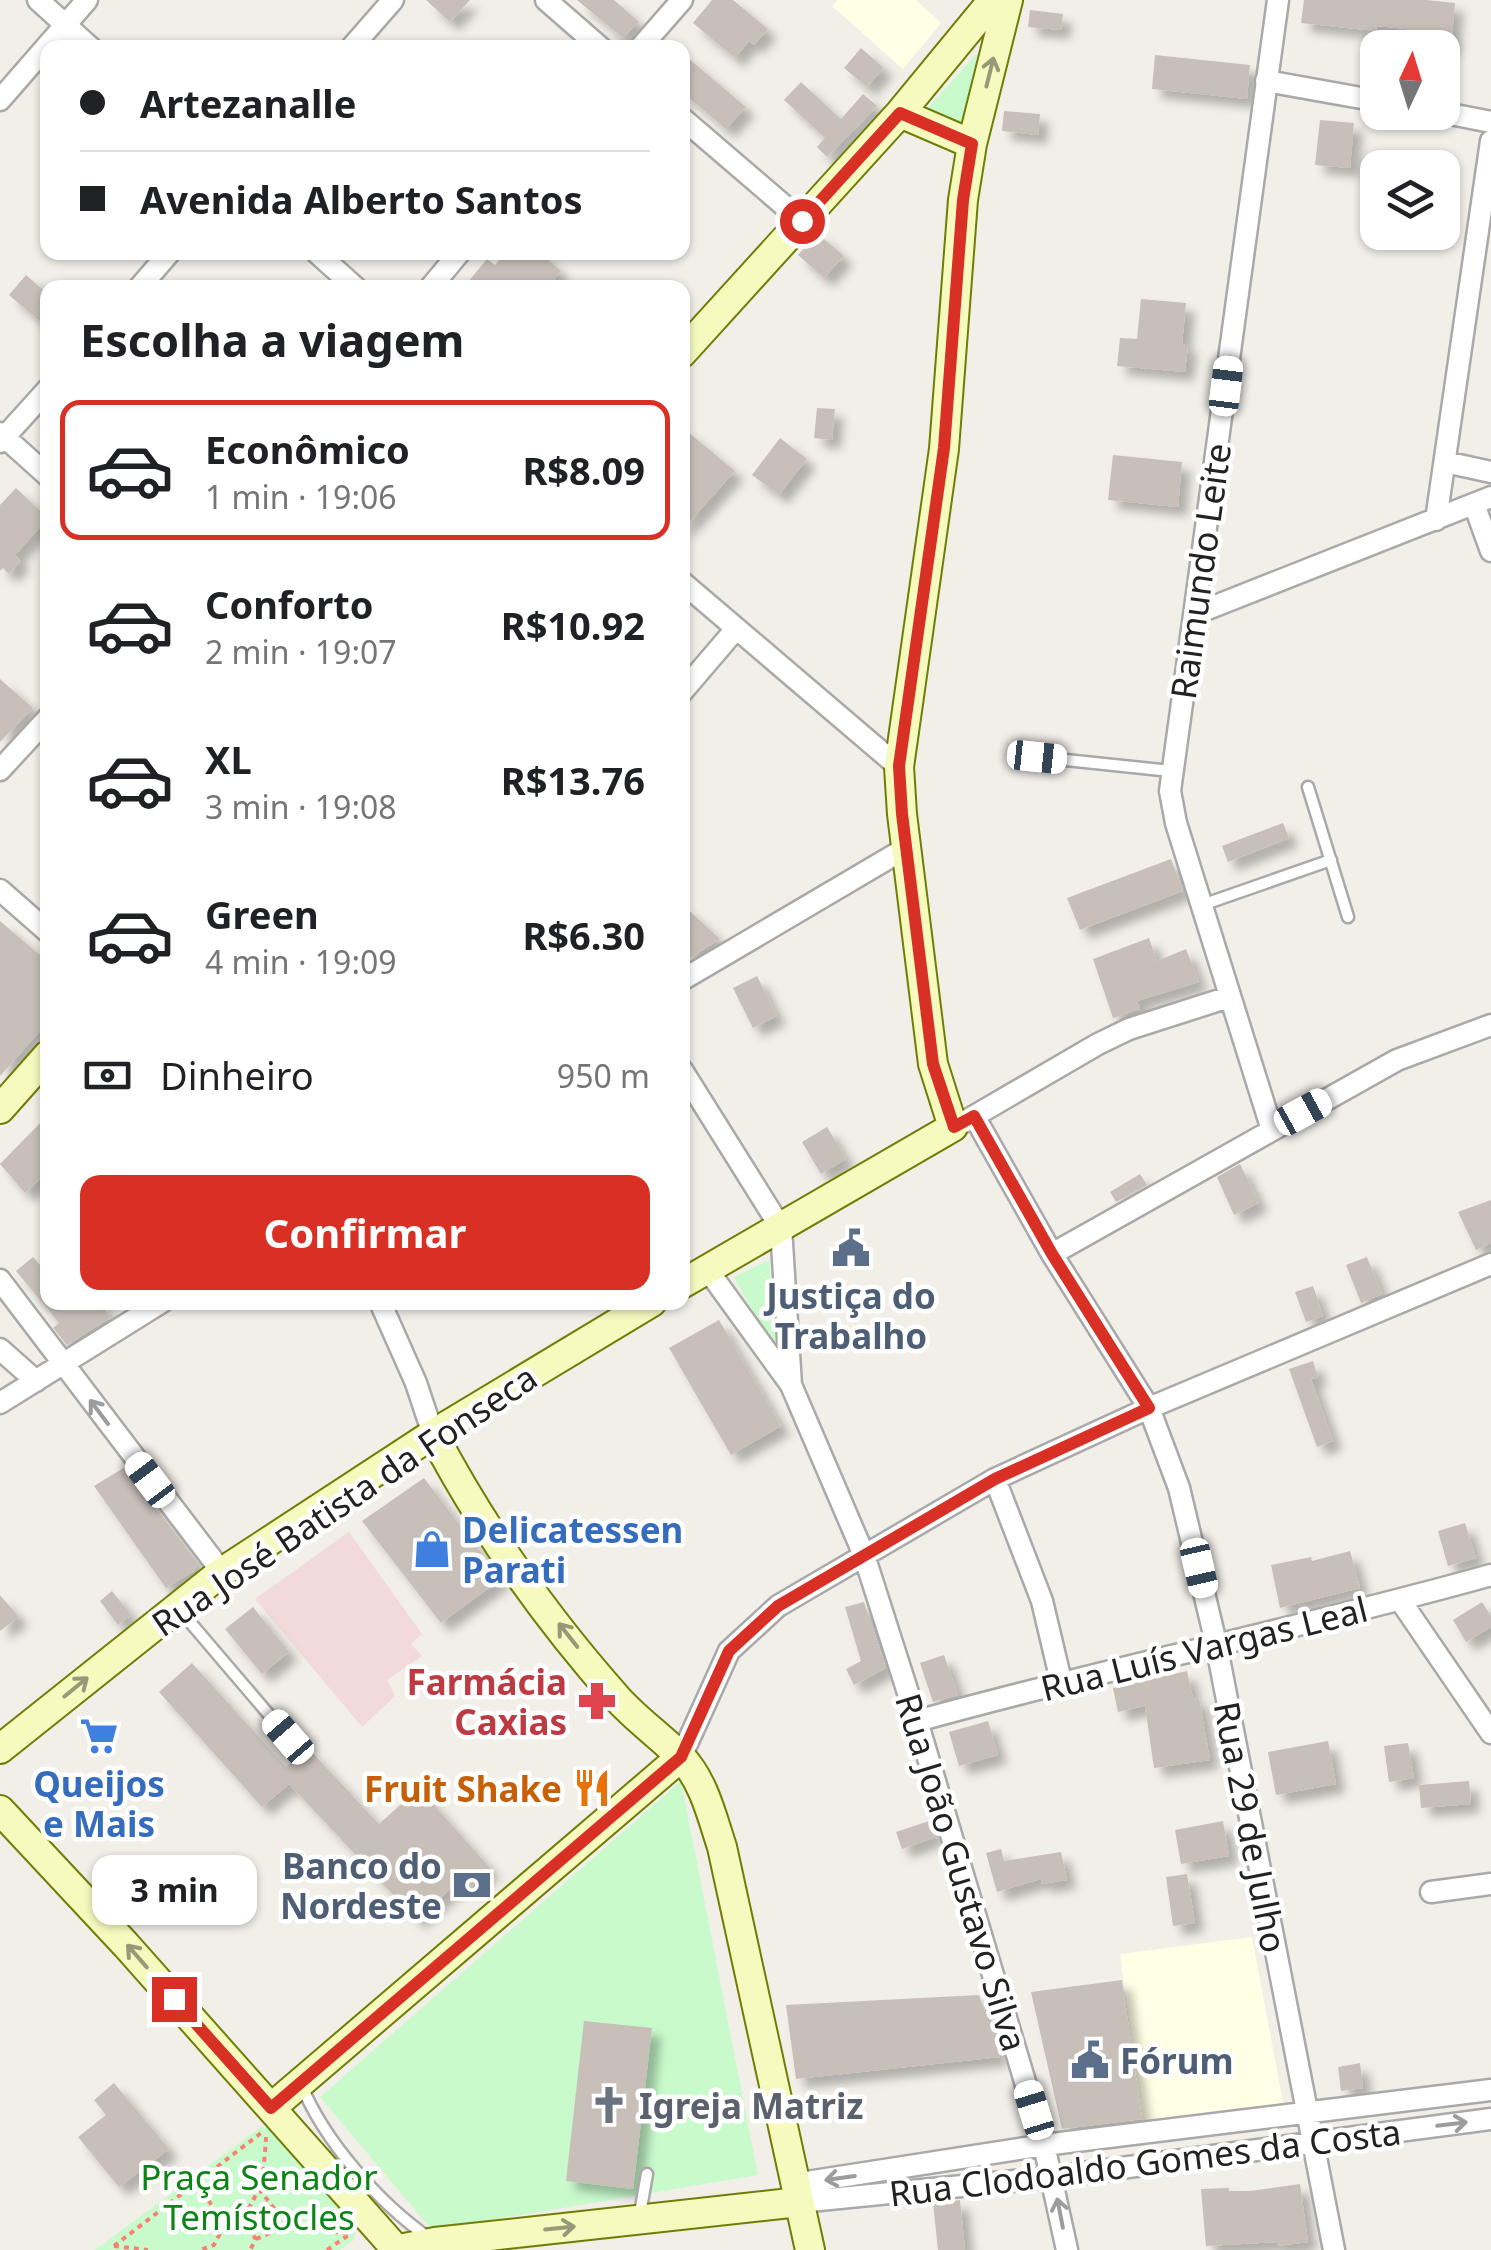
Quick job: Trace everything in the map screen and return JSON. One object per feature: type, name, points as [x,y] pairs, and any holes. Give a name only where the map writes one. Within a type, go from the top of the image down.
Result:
[{"type":"street","points":[[38,0],[83,40]]},
{"type":"street","points":[[52,40],[87,0]]},
{"type":"street","points":[[358,40],[393,0]]},
{"type":"street","points":[[546,0],[592,40]]},
{"type":"street","points":[[647,40],[682,0]]},
{"type":"street","points":[[690,344],[900,113],[994,0]]},
{"type":"street","points":[[964,1122],[933,1064],[899,766],[944,448],[963,200],[972,144],[1008,0]]},
{"type":"street","name":"Raimundo Leite","points":[[1272,1130],[1176,823],[1170,770],[1195,614],[1278,0]]},
{"type":"street","points":[[0,100],[40,54]]},
{"type":"street","points":[[1266,81],[1360,98]]},
{"type":"street","points":[[900,113],[972,144]]},
{"type":"street","points":[[1460,116],[1491,122]]},
{"type":"street","points":[[690,125],[802,221]]},
{"type":"street","points":[[1436,520],[1484,247],[1491,142]]},
{"type":"street","points":[[146,280],[163,260]]},
{"type":"street","points":[[325,260],[347,280]]},
{"type":"street","points":[[437,280],[453,260]]},
{"type":"street","points":[[40,397],[1,438],[40,470]]},
{"type":"street","points":[[1445,462],[1491,472]]},
{"type":"street","points":[[1195,614],[1483,501],[1491,551]]},
{"type":"street","points":[[690,589],[899,766]]},
{"type":"street","points":[[690,683],[735,630]]},
{"type":"street","points":[[0,770],[40,727]]},
{"type":"street","points":[[690,975],[906,848]]},
{"type":"street","points":[[0,890],[40,925]]},
{"type":"street","points":[[791,1385],[695,1276],[1098,1044],[1130,1029],[1229,996]]},
{"type":"street","points":[[1052,1254],[1398,1060],[1491,1026]]},
{"type":"street","points":[[0,1109],[40,1064]]},
{"type":"street","points":[[690,1083],[781,1228],[791,1385]]},
{"type":"street","name":"Rua 29 de Julho","points":[[964,1122],[1149,1408],[1190,1530],[1216,1643],[1334,2250]]},
{"type":"street","points":[[271,2108],[681,1757],[729,1651],[778,1606],[995,1479],[1149,1408],[1491,1264]]},
{"type":"street","points":[[0,1280],[222,1572]]},
{"type":"street","points":[[0,1403],[149,1310]]},
{"type":"street","points":[[384,1310],[433,1434],[459,1482],[530,1588],[618,1699],[681,1757],[705,1796],[722,1847],[810,2250]]},
{"type":"street","name":"Rua José Batista da Fonseca","points":[[0,1749],[222,1572],[433,1434],[639,1310]]},
{"type":"street","points":[[0,1349],[36,1381]]},
{"type":"street","name":"Rua João Gustavo Silva","points":[[791,1385],[864,1555],[918,1721],[1044,2145],[1067,2250]]},
{"type":"street","points":[[995,1479],[1042,1601],[1061,1681]]},
{"type":"street","name":"Rua Luís Vargas Leal","points":[[918,1721],[1061,1681],[1491,1575]]},
{"type":"street","points":[[1400,1600],[1491,1733]]},
{"type":"street","points":[[0,1810],[40,1850],[395,2250],[639,2220],[796,2193]]},
{"type":"street","points":[[1431,1892],[1491,1884]]},
{"type":"street","name":"Rua Clodoaldo Gomes da Costa","points":[[796,2193],[1044,2145],[1491,2090]]},
{"type":"street","name":"Rua Clodoaldo Gomes da Costa","points":[[796,2193],[1052,2177],[1491,2119]]},
{"type":"lane","points":[[1037,757],[1170,770]]},
{"type":"lane","points":[[1308,787],[1348,917]]},
{"type":"lane","points":[[1201,905],[1331,860]]},
{"type":"lane","points":[[178,1607],[288,1737]]},
{"type":"lane","points":[[301,2083],[324,2127],[380,2198],[400,2218],[446,2244]]},
{"type":"lane","points":[[639,2220],[647,2174]]},
{"type":"path","points":[[116,2248],[267,2128],[260,2189],[241,2220],[225,2224]]},
{"type":"path","points":[[197,2184],[225,2224]]},
{"type":"path","points":[[260,2189],[288,2226]]},
{"type":"path","points":[[241,2220],[256,2239]]},
{"type":"path","points":[[200,2250],[216,2248],[225,2224]]},
{"type":"path","points":[[250,2250],[256,2239],[288,2226],[350,2234],[326,2250]]},
{"type":"path","points":[[116,2248],[148,2250]]},
{"type":"shaded area","points":[[838,0],[916,0],[941,23],[903,69],[832,6]]},
{"type":"shaded area","points":[[349,1532],[422,1634],[411,1644],[422,1656],[387,1680],[395,1696],[362,1727],[255,1599]]},
{"type":"shaded area","points":[[1252,1937],[1284,2108],[1143,2128],[1120,1954]]},
{"type":"green space","points":[[978,52],[960,132],[925,111]]},
{"type":"green space","points":[[769,1260],[779,1359],[734,1277]]},
{"type":"green space","name":"Praça Senador Temístocles","points":[[681,1781],[758,2175],[432,2230],[320,2097]]},
{"type":"green space","name":"Praça Senador Temístocles","points":[[261,2127],[275,2130],[356,2227],[354,2240],[340,2250],[95,2250]]},
{"type":"building","points":[[426,0],[470,0],[450,22]]},
{"type":"building","points":[[577,0],[614,0],[639,22],[623,38]]},
{"type":"building","points":[[712,0],[733,0],[768,29],[754,45],[749,41],[735,58],[693,23]]},
{"type":"building","points":[[1304,0],[1455,3],[1452,30],[1377,26],[1376,30],[1367,30],[1301,23]]},
{"type":"building","points":[[1030,10],[1063,14],[1061,30],[1028,27]]},
{"type":"building","points":[[861,48],[884,68],[867,87],[844,68]]},
{"type":"building","points":[[1155,55],[1250,65],[1247,99],[1152,89]]},
{"type":"building","points":[[690,60],[746,107],[726,129],[690,99]]},
{"type":"building","points":[[801,82],[841,119],[863,94],[877,106],[827,157],[817,147],[825,138],[784,100]]},
{"type":"building","points":[[1004,111],[1040,114],[1038,135],[1002,131]]},
{"type":"building","points":[[1320,120],[1354,123],[1350,168],[1315,165]]},
{"type":"building","points":[[817,233],[844,256],[824,278],[798,255]]},
{"type":"building","points":[[486,260],[495,265],[499,260],[548,260],[561,271],[554,280],[470,280]]},
{"type":"building","points":[[26,275],[40,287],[40,321],[9,295]]},
{"type":"building","points":[[1141,299],[1186,303],[1182,344],[1188,344],[1185,372],[1117,366],[1120,338],[1137,339]]},
{"type":"building","points":[[817,408],[835,409],[832,440],[814,438]]},
{"type":"building","points":[[690,434],[735,471],[690,521]]},
{"type":"building","points":[[780,438],[807,459],[779,495],[752,475]]},
{"type":"building","points":[[1113,455],[1182,462],[1178,507],[1108,500]]},
{"type":"building","points":[[16,488],[40,510],[40,527],[15,555],[21,561],[9,574],[3,568],[0,571],[0,505]]},
{"type":"building","points":[[0,679],[33,708],[0,742]]},
{"type":"building","points":[[1283,823],[1289,838],[1228,862],[1222,846]]},
{"type":"building","points":[[1171,859],[1183,891],[1080,930],[1067,898]]},
{"type":"building","points":[[690,911],[720,939],[690,958]]},
{"type":"building","points":[[0,921],[40,955],[40,1031],[0,1076]]},
{"type":"building","points":[[1149,938],[1157,961],[1186,949],[1199,982],[1137,1001],[1140,1009],[1113,1018],[1093,959]]},
{"type":"building","points":[[757,976],[777,1016],[753,1028],[733,988]]},
{"type":"building","points":[[40,1123],[40,1179],[25,1193],[0,1164]]},
{"type":"building","points":[[827,1127],[846,1159],[821,1174],[802,1142]]},
{"type":"building","points":[[1240,1164],[1259,1203],[1234,1215],[1217,1177]]},
{"type":"building","points":[[1140,1174],[1147,1185],[1116,1202],[1110,1192]]},
{"type":"building","points":[[1491,1200],[1491,1243],[1476,1250],[1458,1212]]},
{"type":"building","points":[[33,1257],[40,1265],[40,1300],[16,1271]]},
{"type":"building","points":[[1367,1257],[1382,1294],[1361,1303],[1346,1265]]},
{"type":"building","points":[[1313,1286],[1323,1316],[1306,1322],[1295,1292]]},
{"type":"building","points":[[48,1310],[106,1310],[110,1318],[67,1345],[53,1328],[59,1323]]},
{"type":"building","points":[[719,1320],[781,1426],[731,1455],[669,1348]]},
{"type":"building","points":[[1313,1361],[1318,1377],[1311,1379],[1333,1441],[1317,1447],[1289,1369]]},
{"type":"building","points":[[125,1467],[198,1563],[194,1571],[166,1588],[94,1486]]},
{"type":"building","name":"Delicatessen Parati","points":[[424,1478],[501,1579],[441,1623],[362,1521]]},
{"type":"building","points":[[1465,1523],[1476,1558],[1448,1566],[1438,1531]]},
{"type":"building","points":[[1350,1551],[1360,1588],[1280,1608],[1271,1565],[1311,1557],[1312,1561]]},
{"type":"building","points":[[112,1591],[131,1615],[118,1625],[100,1601]]},
{"type":"building","points":[[0,1595],[19,1617],[0,1631]]},
{"type":"building","points":[[864,1602],[886,1668],[854,1685],[846,1669],[861,1661],[845,1607]]},
{"type":"building","points":[[1482,1602],[1491,1616],[1491,1627],[1466,1642],[1453,1620]]},
{"type":"building","points":[[253,1607],[289,1652],[262,1674],[225,1629]]},
{"type":"building","points":[[944,1655],[958,1695],[933,1702],[920,1663]]},
{"type":"building","points":[[192,1663],[286,1767],[307,1747],[379,1824],[419,1788],[491,1869],[469,1888],[461,1879],[417,1920],[289,1784],[262,1807],[159,1692]]},
{"type":"building","points":[[1187,1671],[1193,1699],[1199,1698],[1210,1760],[1154,1768],[1145,1706],[1118,1712],[1113,1688]]},
{"type":"building","points":[[988,1721],[998,1755],[959,1766],[949,1732]]},
{"type":"building","points":[[1328,1741],[1336,1784],[1276,1795],[1268,1752]]},
{"type":"building","points":[[1408,1743],[1414,1778],[1389,1782],[1384,1746]]},
{"type":"building","points":[[1469,1781],[1471,1804],[1421,1808],[1419,1785]]},
{"type":"building","points":[[929,1821],[935,1837],[902,1849],[896,1832]]},
{"type":"building","points":[[1223,1821],[1229,1856],[1181,1864],[1175,1830]]},
{"type":"building","points":[[1001,1849],[1004,1861],[1061,1852],[1067,1880],[1042,1884],[1041,1879],[997,1892],[986,1853]]},
{"type":"building","points":[[1187,1874],[1195,1923],[1173,1926],[1166,1877]]},
{"type":"building","name":"Fórum","points":[[1122,1980],[1142,2119],[1062,2129],[1031,1992]]},
{"type":"building","points":[[979,1995],[1000,2057],[796,2079],[786,2005]]},
{"type":"building","name":"Igreja Matriz","points":[[584,2021],[652,2028],[633,2189],[566,2181]]},
{"type":"building","points":[[1360,2063],[1363,2088],[1341,2091],[1338,2067]]},
{"type":"building","points":[[114,2083],[169,2149],[119,2187],[78,2137],[106,2115],[94,2100]]},
{"type":"building","points":[[1300,2184],[1308,2242],[1206,2246],[1201,2189],[1250,2191]]},
{"type":"building","points":[[960,2200],[965,2250],[938,2250],[933,2203]]},
{"type":"place","name":"Justiça do Trabalho","points":[[851,1248]]},
{"type":"place","name":"Delicatessen Parati","points":[[432,1549]]},
{"type":"place","name":"Farmácia Caxias","points":[[597,1701]]},
{"type":"place","name":"Queijos e Mais","points":[[99,1736]]},
{"type":"place","name":"Fruit Shake","points":[[592,1788]]},
{"type":"place","name":"Banco do Nordeste","points":[[472,1885]]},
{"type":"place","name":"Fórum","points":[[1090,2060]]},
{"type":"place","name":"Igreja Matriz","points":[[609,2105]]},
{"type":"route","points":[[174,1999],[271,2108],[681,1757],[729,1651],[778,1606],[995,1479],[1149,1408],[1052,1254],[974,1116],[954,1127],[933,1064],[899,766],[944,448],[963,200],[972,144],[900,113],[802,221]]}]
